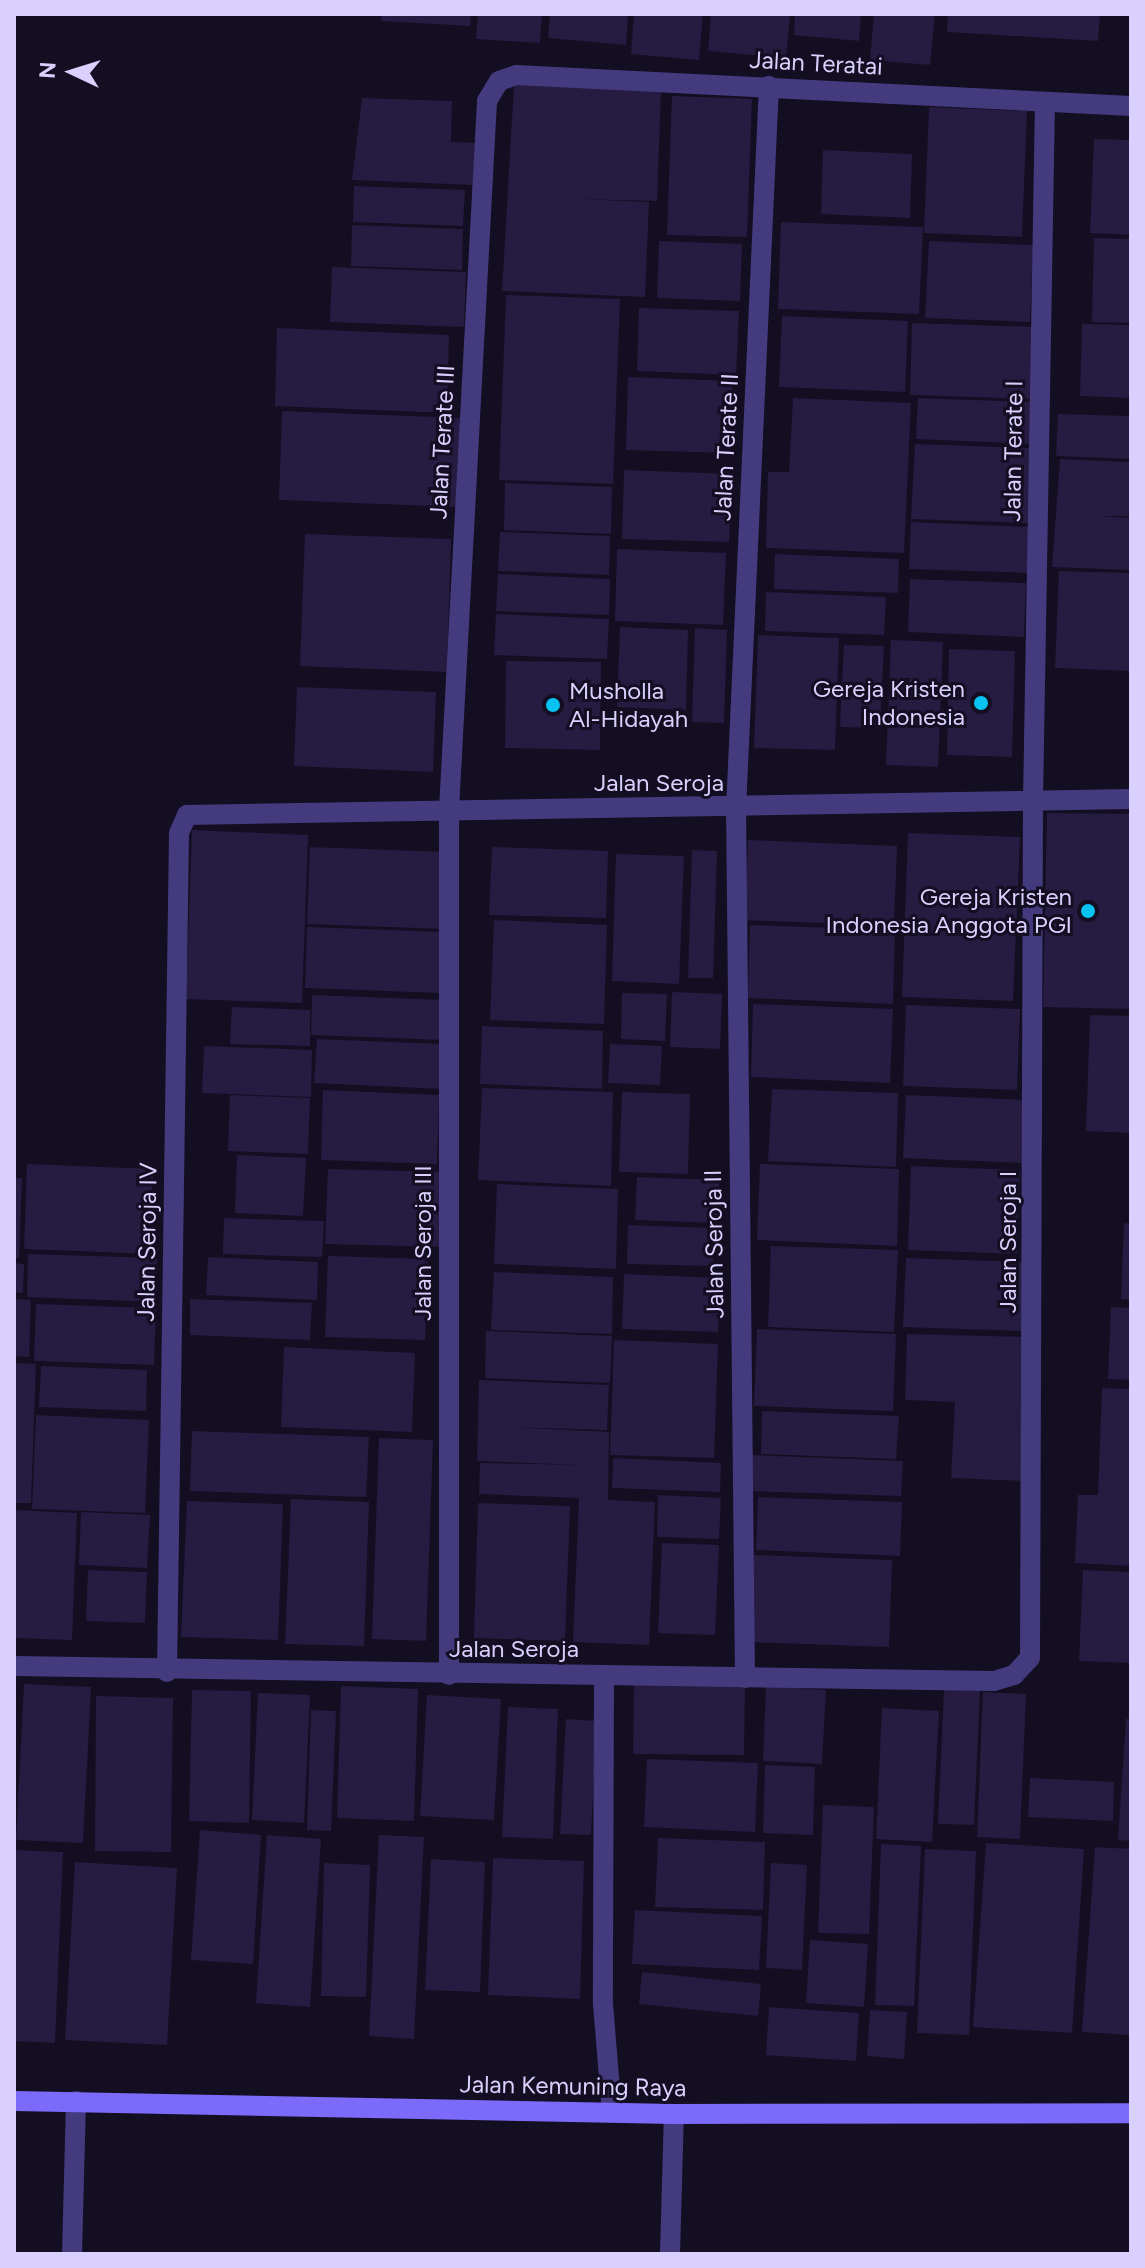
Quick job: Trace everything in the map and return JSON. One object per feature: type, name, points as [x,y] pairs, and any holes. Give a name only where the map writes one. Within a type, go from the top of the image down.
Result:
[{"type":"street","name":"Jalan Teratai","points":[[499,81],[516,75],[1131,106]]},
{"type":"street","name":"Jalan Terate III","points":[[449,810],[487,101],[499,81]]},
{"type":"street","name":"Jalan Terate II","points":[[736,809],[769,86]]},
{"type":"street","name":"Jalan Terate I","points":[[1033,802],[1045,102]]},
{"type":"street","name":"Jalan Seroja","points":[[187,815],[736,809],[1131,799]]},
{"type":"street","name":"Jalan Seroja I","points":[[1014,1675],[1030,1658],[1034,1636],[1033,802]]},
{"type":"street","name":"Jalan Seroja II","points":[[736,809],[745,1678]]},
{"type":"street","name":"Jalan Seroja III","points":[[449,810],[449,1675]]},
{"type":"street","name":"Jalan Seroja IV","points":[[167,1672],[179,833],[187,815]]},
{"type":"street","name":"Jalan Seroja","points":[[14,1666],[167,1672],[994,1681],[1014,1675]]},
{"type":"street","points":[[604,1675],[603,2004],[612,2113]]},
{"type":"street","name":"Jalan Kemuning Raya","points":[[14,2101],[674,2114],[1131,2113]]},
{"type":"street","points":[[72,2254],[76,2101]]},
{"type":"street","points":[[670,2254],[674,2114]]},
{"type":"building","points":[[382,14],[471,14],[470,26],[381,21]]},
{"type":"building","points":[[478,14],[542,14],[540,43],[476,39]]},
{"type":"building","points":[[550,14],[628,14],[626,45],[548,38]]},
{"type":"building","points":[[634,14],[703,14],[699,60],[631,54]]},
{"type":"building","points":[[711,14],[790,14],[786,58],[708,51]]},
{"type":"building","points":[[795,14],[861,14],[859,41],[794,35]]},
{"type":"building","points":[[874,14],[935,14],[930,65],[870,60]]},
{"type":"building","points":[[948,14],[1100,14],[1098,41],[947,32]]},
{"type":"building","points":[[514,84],[661,90],[657,201],[579,199],[649,202],[645,297],[502,291]]},
{"type":"building","points":[[672,96],[752,99],[747,237],[667,235]]},
{"type":"building","points":[[362,98],[452,101],[451,142],[475,143],[473,185],[352,180]]},
{"type":"building","points":[[929,107],[1027,111],[1022,237],[924,233]]},
{"type":"building","points":[[1094,139],[1131,140],[1131,235],[1090,233]]},
{"type":"building","points":[[823,150],[912,154],[910,218],[821,214]]},
{"type":"building","points":[[354,186],[465,190],[463,226],[353,222]]},
{"type":"building","points":[[781,222],[923,227],[919,314],[778,309]]},
{"type":"building","points":[[352,225],[463,229],[462,270],[351,266]]},
{"type":"building","points":[[1094,238],[1131,239],[1131,323],[1092,322]]},
{"type":"building","points":[[659,241],[742,244],[740,301],[657,298]]},
{"type":"building","points":[[929,241],[1033,245],[1030,322],[925,318]]},
{"type":"building","points":[[332,267],[466,272],[464,327],[330,322]]},
{"type":"building","points":[[506,295],[620,299],[613,484],[499,480]]},
{"type":"building","points":[[639,308],[739,311],[736,375],[637,371]]},
{"type":"building","points":[[782,316],[908,321],[905,392],[779,387]]},
{"type":"building","points":[[912,323],[1037,327],[1034,399],[910,395]]},
{"type":"building","points":[[1082,324],[1131,325],[1131,398],[1080,396]]},
{"type":"building","points":[[277,328],[449,335],[447,413],[275,406]]},
{"type":"building","points":[[628,377],[732,381],[730,453],[626,450]]},
{"type":"building","points":[[793,398],[911,403],[904,553],[766,548],[768,472],[789,472]]},
{"type":"building","points":[[918,398],[1035,402],[1034,444],[916,439]]},
{"type":"building","points":[[282,411],[461,418],[457,507],[279,500]]},
{"type":"building","points":[[1058,414],[1131,416],[1131,459],[1056,456]]},
{"type":"building","points":[[915,444],[1032,448],[1029,523],[911,519]]},
{"type":"building","points":[[1060,459],[1131,462],[1131,516],[1098,516],[1131,518],[1131,570],[1052,567]]},
{"type":"building","points":[[624,470],[732,474],[729,542],[622,539]]},
{"type":"building","points":[[505,483],[612,487],[611,534],[504,530]]},
{"type":"building","points":[[911,522],[1031,527],[1030,573],[909,569]]},
{"type":"building","points":[[500,532],[610,536],[609,575],[498,571]]},
{"type":"building","points":[[305,534],[451,539],[447,672],[300,666]]},
{"type":"building","points":[[617,549],[726,553],[723,625],[615,621]]},
{"type":"building","points":[[775,554],[899,559],[898,593],[774,589]]},
{"type":"building","points":[[1059,571],[1131,573],[1131,671],[1055,668]]},
{"type":"building","points":[[498,574],[610,579],[609,615],[496,611]]},
{"type":"building","points":[[910,579],[1026,583],[1024,637],[908,632]]},
{"type":"building","points":[[766,592],[886,597],[884,635],[765,631]]},
{"type":"building","points":[[496,614],[609,619],[607,659],[494,655]]},
{"type":"building","points":[[620,627],[688,630],[686,710],[617,707]]},
{"type":"building","points":[[695,628],[727,630],[724,723],[692,722]]},
{"type":"building","points":[[758,635],[839,638],[835,750],[754,748]]},
{"type":"building","points":[[891,640],[943,642],[938,767],[886,765]]},
{"type":"building","points":[[844,645],[884,646],[880,728],[840,727]]},
{"type":"building","name":"Gereja Kristen Indonesia","points":[[949,649],[1015,651],[1012,757],[947,755]]},
{"type":"building","name":"Musholla Al-Hidayah","points":[[506,661],[601,662],[600,750],[505,748]]},
{"type":"building","points":[[297,687],[436,692],[433,772],[294,766]]},
{"type":"building","name":"Gereja Kristen Indonesia Anggota PGI","points":[[1047,813],[1131,814],[1131,1009],[1043,1007]]},
{"type":"building","points":[[192,830],[308,835],[302,1003],[186,999]]},
{"type":"building","points":[[908,833],[1020,837],[1013,1001],[902,997]]},
{"type":"building","points":[[748,840],[897,846],[894,926],[745,920]]},
{"type":"building","points":[[310,847],[448,852],[444,929],[307,924]]},
{"type":"building","points":[[492,847],[608,851],[606,918],[489,915]]},
{"type":"building","points":[[692,850],[717,851],[713,978],[688,978]]},
{"type":"building","points":[[616,854],[684,856],[679,984],[612,981]]},
{"type":"building","points":[[494,920],[607,925],[604,1024],[490,1020]]},
{"type":"building","points":[[750,925],[895,930],[893,1004],[748,998]]},
{"type":"building","points":[[307,927],[445,932],[442,993],[305,988]]},
{"type":"building","points":[[672,992],[722,994],[720,1049],[670,1047]]},
{"type":"building","points":[[622,993],[667,994],[665,1041],[621,1039]]},
{"type":"building","points":[[312,995],[445,1000],[444,1040],[311,1035]]},
{"type":"building","points":[[753,1004],[893,1009],[890,1083],[751,1077]]},
{"type":"building","points":[[906,1005],[1020,1009],[1017,1090],[903,1086]]},
{"type":"building","points":[[232,1007],[310,1010],[310,1046],[230,1044]]},
{"type":"building","points":[[1090,1015],[1131,1016],[1131,1133],[1086,1131]]},
{"type":"building","points":[[482,1026],[603,1031],[602,1089],[480,1084]]},
{"type":"building","points":[[317,1039],[444,1044],[443,1089],[314,1083]]},
{"type":"building","points":[[610,1044],[662,1046],[660,1085],[608,1083]]},
{"type":"building","points":[[204,1046],[312,1050],[311,1097],[202,1093]]},
{"type":"building","points":[[482,1088],[613,1092],[611,1186],[478,1180]]},
{"type":"building","points":[[772,1089],[898,1093],[896,1167],[768,1161]]},
{"type":"building","points":[[323,1090],[439,1095],[437,1164],[321,1160]]},
{"type":"building","points":[[622,1092],[690,1094],[688,1174],[619,1172]]},
{"type":"building","points":[[230,1095],[310,1098],[308,1154],[228,1151]]},
{"type":"building","points":[[906,1095],[1028,1100],[1025,1163],[903,1158]]},
{"type":"building","points":[[237,1155],[306,1158],[303,1216],[235,1213]]},
{"type":"building","points":[[27,1164],[153,1169],[150,1254],[24,1249]]},
{"type":"building","points":[[760,1164],[899,1169],[897,1246],[757,1240]]},
{"type":"building","points":[[911,1166],[1020,1170],[1017,1254],[908,1250]]},
{"type":"building","points":[[328,1169],[444,1172],[442,1247],[325,1244]]},
{"type":"building","points":[[637,1177],[719,1180],[717,1223],[635,1220]]},
{"type":"building","points":[[14,1178],[22,1178],[19,1258],[14,1258]]},
{"type":"building","points":[[497,1184],[618,1189],[616,1269],[494,1264]]},
{"type":"building","points":[[224,1218],[324,1221],[322,1257],[223,1254]]},
{"type":"building","points":[[1124,1223],[1131,1224],[1131,1300],[1121,1299]]},
{"type":"building","points":[[628,1225],[715,1228],[713,1266],[627,1264]]},
{"type":"building","points":[[771,1246],[898,1250],[894,1332],[768,1327]]},
{"type":"building","points":[[28,1254],[157,1258],[155,1302],[27,1297]]},
{"type":"building","points":[[328,1256],[428,1259],[425,1340],[325,1337]]},
{"type":"building","points":[[208,1257],[318,1262],[317,1300],[206,1295]]},
{"type":"building","points":[[906,1258],[1026,1262],[1024,1331],[903,1327]]},
{"type":"building","points":[[14,1263],[24,1264],[23,1293],[14,1292]]},
{"type":"building","points":[[494,1272],[613,1277],[612,1334],[491,1330]]},
{"type":"building","points":[[624,1274],[720,1278],[718,1332],[622,1329]]},
{"type":"building","points":[[14,1299],[31,1300],[29,1357],[14,1356]]},
{"type":"building","points":[[190,1299],[312,1303],[310,1340],[190,1335]]},
{"type":"building","points":[[36,1304],[156,1308],[154,1365],[34,1361]]},
{"type":"building","points":[[1111,1307],[1131,1308],[1131,1380],[1108,1379]]},
{"type":"building","points":[[757,1329],[896,1334],[893,1411],[754,1406]]},
{"type":"building","points":[[486,1331],[612,1336],[610,1383],[485,1378]]},
{"type":"building","points":[[907,1334],[1025,1337],[1021,1481],[951,1478],[955,1402],[905,1400]]},
{"type":"building","points":[[614,1340],[718,1344],[714,1458],[610,1455]]},
{"type":"building","points":[[284,1347],[415,1353],[412,1432],[281,1427]]},
{"type":"building","points":[[14,1363],[36,1364],[31,1503],[14,1503]]},
{"type":"building","points":[[41,1366],[147,1370],[146,1411],[39,1407]]},
{"type":"building","points":[[479,1380],[609,1385],[607,1430],[506,1427],[609,1432],[608,1500],[655,1502],[649,1645],[573,1642],[579,1498],[479,1494],[480,1463],[585,1465],[477,1461]]},
{"type":"building","points":[[1102,1388],[1131,1389],[1131,1566],[1075,1563],[1078,1495],[1098,1495]]},
{"type":"building","points":[[762,1411],[899,1416],[896,1459],[761,1454]]},
{"type":"building","points":[[36,1415],[149,1420],[145,1513],[32,1509]]},
{"type":"building","points":[[192,1431],[369,1437],[366,1497],[190,1491]]},
{"type":"building","points":[[379,1438],[433,1440],[426,1641],[372,1639]]},
{"type":"building","points":[[751,1455],[903,1461],[901,1496],[750,1491]]},
{"type":"building","points":[[613,1458],[721,1463],[720,1492],[612,1488]]},
{"type":"building","points":[[658,1495],[721,1498],[719,1539],[657,1537]]},
{"type":"building","points":[[758,1497],[902,1502],[900,1556],[756,1550]]},
{"type":"building","points":[[291,1499],[369,1502],[364,1646],[285,1644]]},
{"type":"building","points":[[187,1501],[283,1504],[278,1640],[181,1637]]},
{"type":"building","points":[[478,1503],[570,1506],[565,1641],[474,1638]]},
{"type":"building","points":[[14,1510],[77,1513],[72,1640],[14,1638]]},
{"type":"building","points":[[81,1512],[150,1515],[147,1568],[79,1565]]},
{"type":"building","points":[[662,1543],[719,1545],[715,1635],[658,1633]]},
{"type":"building","points":[[754,1555],[892,1560],[889,1647],[751,1642]]},
{"type":"building","points":[[88,1570],[147,1572],[145,1623],[86,1621]]},
{"type":"building","points":[[1083,1570],[1131,1572],[1131,1663],[1079,1661]]},
{"type":"building","points":[[634,1683],[745,1684],[744,1755],[633,1754]]},
{"type":"building","points":[[24,1684],[91,1687],[83,1843],[16,1840]]},
{"type":"building","points":[[341,1686],[418,1689],[414,1821],[337,1818]]},
{"type":"building","points":[[766,1686],[826,1690],[822,1764],[763,1761]]},
{"type":"building","points":[[944,1689],[980,1690],[974,1825],[938,1824]]},
{"type":"building","points":[[192,1690],[251,1691],[249,1823],[189,1821]]},
{"type":"building","points":[[983,1692],[1026,1694],[1020,1839],[977,1837]]},
{"type":"building","points":[[258,1693],[310,1695],[304,1823],[252,1820]]},
{"type":"building","points":[[427,1695],[501,1699],[494,1820],[420,1816]]},
{"type":"building","points":[[96,1696],[173,1698],[171,1852],[95,1851]]},
{"type":"building","points":[[508,1707],[558,1709],[553,1839],[502,1837]]},
{"type":"building","points":[[882,1708],[939,1711],[932,1842],[876,1839]]},
{"type":"building","points":[[311,1710],[336,1711],[331,1831],[307,1830]]},
{"type":"building","points":[[566,1719],[597,1721],[591,1835],[560,1834]]},
{"type":"building","points":[[1126,1719],[1131,1719],[1131,1841],[1118,1840]]},
{"type":"building","points":[[647,1759],[758,1763],[755,1832],[644,1827]]},
{"type":"building","points":[[765,1765],[815,1767],[813,1835],[763,1833]]},
{"type":"building","points":[[1030,1778],[1114,1782],[1113,1821],[1028,1817]]},
{"type":"building","points":[[823,1805],[874,1807],[869,1934],[818,1933]]},
{"type":"building","points":[[200,1830],[261,1835],[253,1964],[191,1960]]},
{"type":"building","points":[[267,1835],[321,1839],[310,2007],[256,2003]]},
{"type":"building","points":[[379,1835],[424,1837],[414,2039],[369,2036]]},
{"type":"building","points":[[658,1838],[765,1842],[763,1910],[655,1907]]},
{"type":"building","points":[[986,1843],[1084,1849],[1072,2033],[973,2027]]},
{"type":"building","points":[[881,1844],[921,1846],[914,2006],[875,2005]]},
{"type":"building","points":[[1095,1847],[1131,1849],[1131,2035],[1082,2032]]},
{"type":"building","points":[[925,1849],[976,1851],[969,2035],[917,2033]]},
{"type":"building","points":[[14,1850],[63,1852],[55,2043],[14,2041]]},
{"type":"building","points":[[493,1858],[584,1861],[580,1999],[488,1995]]},
{"type":"building","points":[[431,1859],[485,1862],[480,1992],[425,1990]]},
{"type":"building","points":[[75,1862],[177,1868],[167,2045],[65,2040]]},
{"type":"building","points":[[324,1863],[370,1865],[366,1997],[321,1996]]},
{"type":"building","points":[[771,1863],[807,1865],[802,1970],[766,1968]]},
{"type":"building","points":[[635,1910],[762,1916],[759,1970],[632,1964]]},
{"type":"building","points":[[810,1940],[868,1944],[864,2007],[806,2003]]},
{"type":"building","points":[[642,1972],[761,1984],[758,2016],[639,2004]]},
{"type":"building","points":[[769,2007],[859,2013],[856,2061],[766,2055]]},
{"type":"building","points":[[870,2010],[907,2012],[904,2059],[867,2056]]},
{"type":"place","name":"Gereja Kristen Indonesia","points":[[981,703]]},
{"type":"place","name":"Musholla Al-Hidayah","points":[[553,705]]},
{"type":"place","name":"Gereja Kristen Indonesia Anggota PGI","points":[[1088,911]]}]
